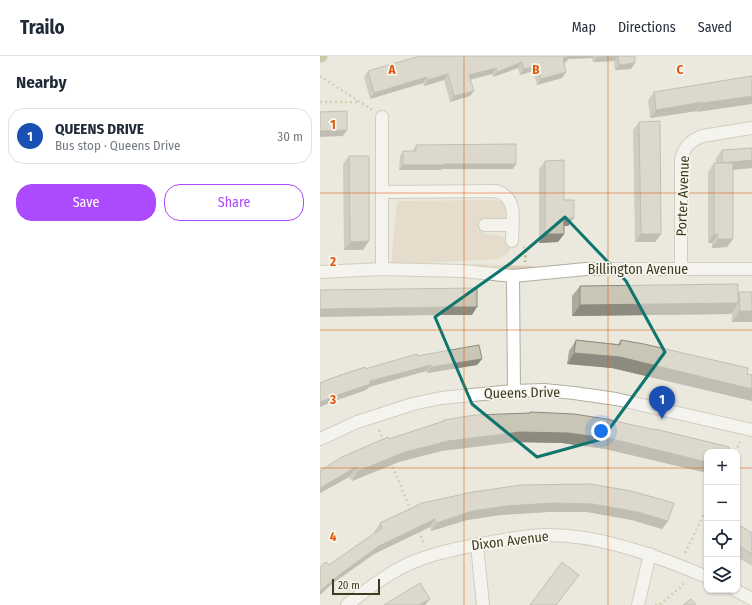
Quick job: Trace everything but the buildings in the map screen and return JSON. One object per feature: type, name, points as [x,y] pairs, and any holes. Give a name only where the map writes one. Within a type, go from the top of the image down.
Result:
[{"type":"street","points":[[382,117],[382,269]]},
{"type":"street","name":"Porter Avenue","points":[[681,269],[681,160],[683,151],[694,139],[702,136],[752,128]]},
{"type":"street","points":[[382,192],[496,191],[507,196],[511,202],[512,241]]},
{"type":"street","points":[[485,225],[512,225]]},
{"type":"street","name":"Billington Avenue","points":[[320,272],[382,269],[463,271],[519,275],[586,269],[752,269]]},
{"type":"street","points":[[514,391],[519,275]]},
{"type":"street","name":"Queens Drive","points":[[320,439],[357,422],[413,404],[441,398],[514,391],[544,390],[616,399],[752,430]]},
{"type":"street","name":"Dixon Avenue","points":[[347,605],[380,581],[411,563],[453,549],[532,536],[565,536],[600,541],[650,554],[704,575]]},
{"type":"street","points":[[477,545],[483,605]]},
{"type":"street","points":[[638,605],[650,554]]},
{"type":"street","points":[[740,593],[752,599]]},
{"type":"path","points":[[320,76],[382,117]]},
{"type":"path","points":[[320,102],[360,102]]},
{"type":"path","points":[[512,241],[526,249],[519,275]]},
{"type":"path","points":[[379,430],[384,445]]},
{"type":"path","points":[[737,449],[742,439]]},
{"type":"path","points":[[390,459],[414,518]]},
{"type":"path","points":[[684,555],[704,514]]},
{"type":"path","points":[[417,526],[426,548]]},
{"type":"path","points":[[655,605],[659,605],[684,583]]},
{"type":"highlighted area","points":[[565,217],[626,281],[665,352],[602,439],[537,457],[472,404],[435,317],[511,263]]},
{"type":"shaded area","points":[[490,200],[503,203],[507,210],[507,215],[504,220],[501,221],[484,221],[484,234],[505,238],[508,241],[511,249],[505,256],[497,259],[391,265],[397,201]]},
{"type":"shaded area","points":[[473,264],[533,266],[537,268],[515,273],[471,266]]},
{"type":"place","name":"QUEENS DRIVE","points":[[662,419]]}]
